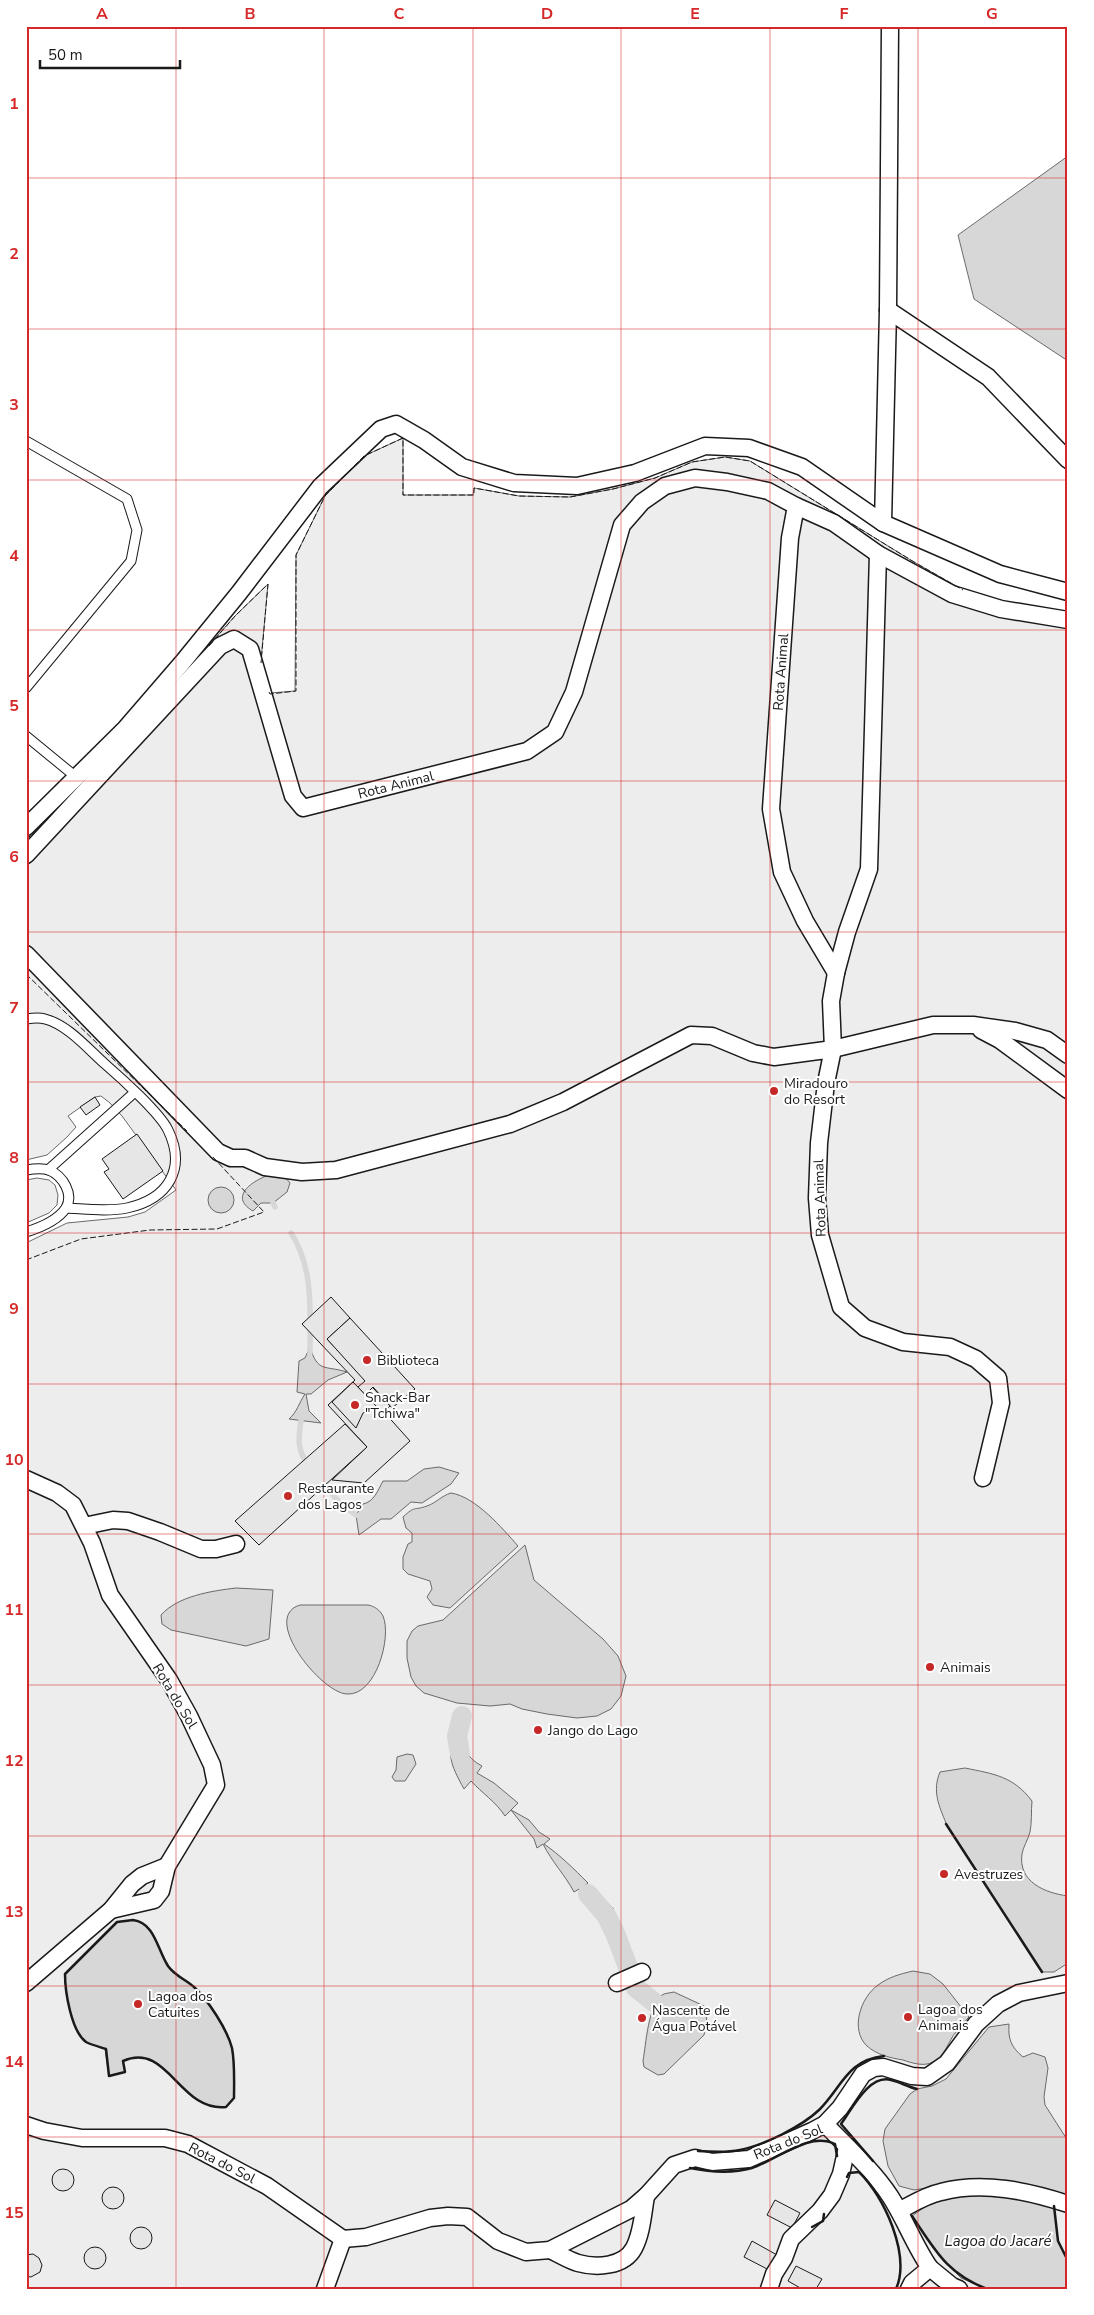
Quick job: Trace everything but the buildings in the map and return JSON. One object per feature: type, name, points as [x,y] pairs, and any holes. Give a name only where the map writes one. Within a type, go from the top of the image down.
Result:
[{"type":"street","points":[[883,523],[888,310],[890,26]]},
{"type":"street","points":[[888,310],[988,377],[1068,460]]},
{"type":"street","points":[[26,827],[125,729],[239,593],[320,487],[380,429],[396,424],[424,440],[462,467],[514,483],[578,486],[635,473],[705,446],[749,448],[802,467],[883,523],[1000,574],[1068,592]]},
{"type":"street","name":"Rota Animal","points":[[26,855],[220,646],[234,639],[250,649],[294,796],[303,808],[527,752],[555,732],[574,692],[622,525],[642,502],[665,486],[695,478],[727,482],[768,491],[834,523],[878,554],[952,594],[1001,609],[1068,620]]},
{"type":"street","name":"Rota Animal","points":[[796,506],[790,538],[771,809],[782,872],[805,921],[836,973]]},
{"type":"street","name":"Rota Animal","points":[[878,554],[869,869],[847,932],[831,1001],[833,1049],[826,1083],[820,1143],[818,1198],[820,1235],[841,1307],[865,1328],[903,1342],[950,1347],[976,1359],[998,1378],[1001,1403],[983,1478]]},
{"type":"street","points":[[26,954],[218,1152],[231,1158],[245,1158],[265,1167],[302,1172],[336,1170],[510,1124],[563,1102],[691,1036],[712,1036],[753,1053],[774,1057],[833,1049],[933,1025],[973,1025],[1015,1031],[1047,1040],[1068,1055]]},
{"type":"street","points":[[973,1025],[1000,1040],[1068,1090]]},
{"type":"street","name":"Rota do Sol","points":[[26,1479],[64,1497],[73,1505],[84,1526],[110,1596],[168,1680],[212,1765],[216,1785],[167,1866],[161,1891],[154,1900],[111,1910]]},
{"type":"street","points":[[84,1526],[112,1520],[128,1521],[200,1549],[216,1549],[236,1544]]},
{"type":"street","name":"Rota do Sol","points":[[26,1984],[111,1910],[137,1880],[167,1866]]},
{"type":"street","points":[[616,1983],[642,1972]]},
{"type":"street","points":[[825,2124],[840,2108],[863,2074],[874,2068],[882,2067],[912,2076],[927,2077],[947,2063],[976,2024],[998,2004],[1020,1993],[1068,1983]]},
{"type":"street","name":"Rota do Sol","points":[[26,2124],[44,2131],[82,2138],[165,2138],[188,2144],[267,2186],[343,2239],[366,2237],[430,2218],[448,2216],[467,2217],[498,2242],[526,2252],[550,2250],[631,2209],[646,2196],[674,2164],[695,2158],[712,2162],[750,2159],[825,2124],[868,2167],[890,2196],[930,2268],[952,2286],[959,2289]]},
{"type":"street","points":[[769,2289],[791,2239],[832,2195],[841,2174],[847,2147]]},
{"type":"street","points":[[898,2211],[941,2192],[967,2188],[998,2188],[1028,2192],[1068,2204]]},
{"type":"street","name":"Rota do Sol","points":[[550,2250],[578,2263],[605,2265],[623,2260],[634,2249],[641,2227],[646,2196]]},
{"type":"street","points":[[325,2289],[343,2239]]},
{"type":"street","points":[[909,2289],[912,2283],[930,2268]]},
{"type":"lane","points":[[26,441],[127,499],[137,530],[131,561],[26,688]]},
{"type":"lane","points":[[26,736],[76,777]]},
{"type":"lane","points":[[26,1019],[46,1019],[66,1029],[135,1092],[167,1128],[174,1147],[174,1171],[170,1184],[151,1199],[128,1208],[114,1210],[66,1208]]},
{"type":"lane","points":[[48,1170],[135,1092]]},
{"type":"lane","points":[[26,1170],[48,1170],[63,1179],[68,1194],[66,1208],[56,1218],[37,1229],[26,1232]]},
{"type":"shaded area","points":[[403,438],[403,495],[473,495],[474,488],[519,496],[570,497],[613,489],[655,478],[692,462],[725,457],[750,461],[963,590],[1003,601],[1068,613],[1068,2289],[26,2289],[26,1243],[67,1223],[128,1217],[145,1212],[176,1190],[122,1116],[101,1096],[95,1097],[68,1116],[76,1127],[47,1155],[26,1160],[26,840],[87,781],[235,616],[268,584],[261,660],[270,693],[295,691],[296,555],[325,496],[364,456]]},
{"type":"shaded area","points":[[37,1178],[49,1180],[55,1185],[58,1195],[57,1205],[49,1213],[26,1223],[26,1180]]},
{"type":"water","points":[[1068,156],[1068,361],[974,299],[958,235]]},
{"type":"water","points":[[272,1174],[284,1176],[290,1183],[287,1192],[273,1203],[261,1203],[253,1211],[243,1200],[243,1194],[252,1184]]},
{"type":"water","points":[[221,1187],[230,1191],[234,1200],[230,1209],[221,1213],[212,1209],[208,1200],[212,1191]]},
{"type":"water","points":[[310,1347],[316,1361],[323,1367],[347,1372],[328,1380],[311,1394],[306,1394],[309,1411],[321,1423],[289,1419],[305,1394],[297,1392],[299,1361],[305,1358]]},
{"type":"water","points":[[439,1467],[459,1473],[451,1484],[422,1503],[411,1502],[391,1519],[381,1519],[359,1535],[356,1515],[363,1504],[373,1498],[383,1481],[407,1481],[424,1469]]},
{"type":"water","points":[[451,1493],[470,1500],[488,1514],[518,1546],[450,1608],[433,1605],[427,1597],[432,1589],[430,1581],[408,1574],[403,1569],[403,1557],[408,1544],[412,1542],[412,1533],[406,1528],[403,1517],[413,1510],[430,1505]]},
{"type":"water","points":[[525,1545],[534,1580],[603,1639],[618,1656],[626,1676],[621,1696],[611,1709],[597,1716],[577,1718],[547,1714],[522,1709],[510,1704],[490,1706],[457,1703],[424,1693],[416,1686],[411,1677],[407,1658],[407,1641],[412,1631],[418,1626],[443,1620]]},
{"type":"water","points":[[236,1588],[273,1590],[269,1639],[246,1646],[171,1630],[162,1624],[161,1615],[176,1603],[196,1595]]},
{"type":"water","points":[[300,1605],[368,1605],[375,1607],[380,1612],[385,1625],[383,1650],[374,1676],[366,1686],[357,1692],[347,1694],[336,1690],[310,1669],[290,1638],[287,1624],[289,1612]]},
{"type":"water","points":[[459,1727],[465,1750],[472,1759],[482,1766],[477,1773],[494,1783],[518,1803],[505,1816],[471,1781],[464,1789],[459,1780],[451,1758],[451,1752]]},
{"type":"water","points":[[407,1754],[413,1755],[416,1764],[405,1781],[395,1781],[392,1777],[396,1770],[397,1757]]},
{"type":"water","points":[[965,1768],[1002,1777],[1018,1786],[1032,1801],[1030,1832],[1022,1854],[1024,1872],[1029,1879],[1042,1889],[1068,1896],[1068,1963],[1054,1972],[1042,1972],[946,1823],[937,1792],[940,1772]]},
{"type":"water","points":[[511,1810],[529,1820],[539,1832],[550,1839],[544,1844],[561,1857],[588,1883],[584,1886],[599,1895],[614,1909],[602,1918],[594,1912],[579,1889],[574,1892],[543,1844],[537,1848],[534,1839]]},
{"type":"water","name":"Lagoa dos Catuites","points":[[133,1920],[140,1922],[151,1931],[168,1966],[191,1984],[205,1999],[230,2040],[234,2060],[234,2098],[226,2107],[210,2106],[196,2099],[163,2069],[151,2061],[138,2058],[123,2061],[125,2072],[109,2076],[105,2049],[86,2042],[76,2029],[66,1990],[65,1974],[117,1922]]},
{"type":"water","points":[[913,1971],[930,1974],[943,1984],[969,2017],[953,2036],[941,2056],[937,2060],[926,2064],[914,2063],[875,2052],[867,2046],[859,2032],[859,2014],[866,1998],[872,1991],[890,1978]]},
{"type":"water","points":[[674,1992],[704,2006],[707,2017],[706,2027],[704,2035],[664,2074],[658,2075],[644,2067],[643,2061],[648,2026],[657,2000],[663,1994]]},
{"type":"water","points":[[1009,2024],[1011,2042],[1023,2057],[1033,2053],[1045,2057],[1048,2068],[1044,2097],[1045,2105],[1068,2141],[1068,2193],[1064,2195],[932,2187],[914,2190],[899,2186],[888,2166],[883,2141],[885,2129],[910,2094],[917,2089],[932,2086],[946,2079],[989,2027]]},
{"type":"water","name":"Lagoa do Jacaré","points":[[957,2194],[1016,2194],[1054,2206],[1058,2241],[1068,2261],[1068,2288],[987,2289],[961,2278],[941,2258],[912,2216],[926,2206]]},
{"type":"waterway","points":[[273,1203],[275,1207]]},
{"type":"waterway","points":[[291,1233],[304,1261],[307,1276],[310,1306],[310,1353]]},
{"type":"waterway","points":[[302,1414],[299,1441],[302,1454],[309,1466]]},
{"type":"waterway","points":[[321,1481],[339,1502],[356,1515]]},
{"type":"waterway","points":[[460,1754],[457,1736],[462,1716]]},
{"type":"waterway","points":[[588,1894],[606,1915],[636,1988],[655,2003]]},
{"type":"fence","points":[[269,692],[270,694],[296,691],[296,555],[325,496],[364,456],[403,438],[403,495],[474,495],[474,488],[519,496],[570,497],[613,489],[655,478],[692,462],[725,457],[750,461],[963,590]]},
{"type":"fence","points":[[209,646],[235,616],[268,584],[261,663]]},
{"type":"fence","points":[[26,840],[51,816]]},
{"type":"fence","points":[[26,974],[187,1131]]},
{"type":"fence","points":[[26,1260],[81,1239],[150,1230],[217,1229],[264,1212],[212,1156]]},
{"type":"wall","points":[[946,1824],[1042,1972]]},
{"type":"wall","points":[[133,1920],[140,1922],[151,1931],[168,1966],[191,1984],[205,1999],[230,2040],[234,2060],[234,2098],[226,2107],[210,2106],[196,2099],[163,2068],[151,2060],[138,2057],[123,2061],[125,2072],[109,2076],[106,2049],[86,2042],[76,2029],[70,2010],[65,1974],[117,1922],[133,1920]]},
{"type":"wall","points":[[698,2151],[724,2152],[750,2148],[782,2134],[802,2123],[819,2110],[853,2069],[861,2063],[884,2056]]},
{"type":"wall","points":[[873,2161],[841,2124],[862,2094],[875,2082],[891,2080],[917,2089]]},
{"type":"wall","points":[[690,2168],[721,2172],[744,2170],[762,2164],[793,2148],[815,2141],[835,2144],[837,2156]]},
{"type":"wall","points":[[847,2177],[849,2173],[859,2172],[886,2211],[897,2243],[900,2260],[900,2275],[896,2289]]},
{"type":"wall","points":[[1054,2206],[1058,2241],[1068,2261]]},
{"type":"wall","points":[[812,2227],[823,2221],[824,2214]]},
{"type":"wall","points":[[912,2216],[943,2260],[962,2276],[987,2289]]},
{"type":"place","name":"Miradouro do Resort","points":[[774,1091]]},
{"type":"place","name":"Biblioteca","points":[[367,1360]]},
{"type":"place","name":"Snack-Bar \"Tchiwa\"","points":[[355,1405]]},
{"type":"place","name":"Restaurante dos Lagos","points":[[288,1496]]},
{"type":"place","name":"Animais","points":[[930,1667]]},
{"type":"place","name":"Jango do Lago","points":[[538,1730]]},
{"type":"place","name":"Avestruzes","points":[[944,1874]]},
{"type":"place","name":"Lagoa dos Catuites","points":[[138,2004]]},
{"type":"place","name":"Lagoa dos Animais","points":[[908,2017]]},
{"type":"place","name":"Nascente de Água Potável","points":[[642,2018]]}]
